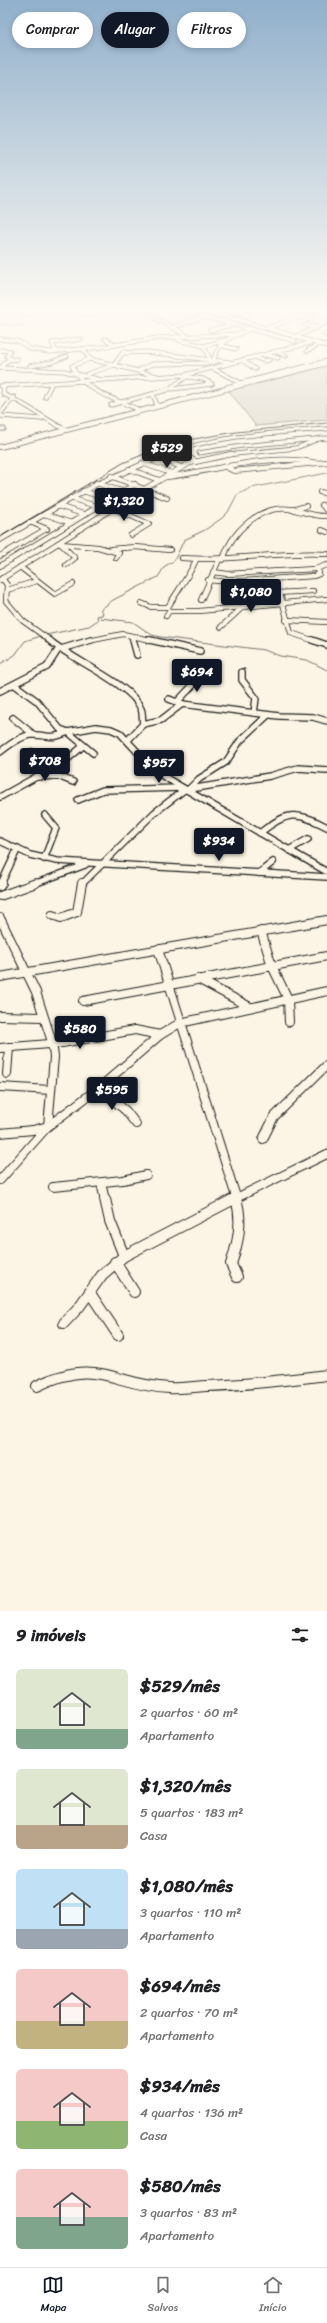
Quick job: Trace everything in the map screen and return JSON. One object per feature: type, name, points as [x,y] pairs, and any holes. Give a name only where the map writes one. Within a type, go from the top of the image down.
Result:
[{"type":"main road","points":[[0,446],[236,386]]},
{"type":"street","points":[[2,386],[2,392],[14,397],[44,420],[64,429]]},
{"type":"street","points":[[45,398],[51,386]]},
{"type":"street","points":[[92,386],[102,394],[136,409]]},
{"type":"street","points":[[167,390],[172,386]]},
{"type":"street","points":[[111,405],[153,395],[167,390],[196,386]]},
{"type":"street","points":[[0,446],[233,386]]},
{"type":"street","points":[[153,395],[157,405]]},
{"type":"street","points":[[14,397],[0,415],[44,420]]},
{"type":"street","points":[[0,419],[8,417]]},
{"type":"street","points":[[0,540],[96,483],[129,468],[176,450],[236,438],[327,429]]},
{"type":"street","points":[[282,433],[296,448]]},
{"type":"street","points":[[236,438],[246,453]]},
{"type":"street","points":[[166,477],[181,467],[206,458],[227,454],[296,448],[321,438]]},
{"type":"street","points":[[199,453],[242,446],[327,438]]},
{"type":"street","points":[[190,446],[206,458]]},
{"type":"street","points":[[176,450],[195,461]]},
{"type":"street","points":[[158,457],[181,467]]},
{"type":"street","points":[[143,724],[140,708],[127,692],[62,649],[18,616],[6,601],[7,584],[1,579],[58,544],[112,508],[166,477],[226,467],[234,471],[327,462]]},
{"type":"street","points":[[142,463],[171,473]]},
{"type":"street","points":[[129,468],[159,480]]},
{"type":"street","points":[[111,476],[146,488],[167,498]]},
{"type":"street","points":[[96,483],[121,491]]},
{"type":"street","points":[[0,566],[71,523],[108,498],[135,484]]},
{"type":"street","points":[[83,490],[108,498]]},
{"type":"street","points":[[320,492],[327,494]]},
{"type":"street","points":[[70,498],[96,506]]},
{"type":"street","points":[[322,505],[327,511]]},
{"type":"street","points":[[58,506],[83,514]]},
{"type":"street","points":[[292,510],[306,506]]},
{"type":"street","points":[[112,508],[149,524],[132,535]]},
{"type":"street","points":[[200,600],[208,580],[221,560],[226,548],[251,520],[275,510],[292,510],[314,516],[327,516]]},
{"type":"street","points":[[45,514],[71,523]]},
{"type":"street","points":[[30,522],[54,532]]},
{"type":"street","points":[[0,556],[46,529]]},
{"type":"street","points":[[322,530],[327,532]]},
{"type":"street","points":[[43,540],[58,544],[92,545],[119,553],[116,558]]},
{"type":"street","points":[[58,544],[75,558],[66,565]]},
{"type":"street","points":[[108,549],[135,547],[170,550]]},
{"type":"street","points":[[182,558],[196,560],[221,560],[304,552],[327,554]]},
{"type":"street","points":[[166,616],[178,590],[186,582],[196,560]]},
{"type":"street","points":[[213,572],[228,574],[318,569],[327,565]]},
{"type":"street","points":[[20,567],[56,594],[73,584]]},
{"type":"street","points":[[208,580],[229,582],[314,576],[319,574],[318,569]]},
{"type":"street","points":[[7,590],[37,581]]},
{"type":"street","points":[[259,594],[313,591]]},
{"type":"street","points":[[280,593],[289,631],[296,636],[327,646]]},
{"type":"street","points":[[141,603],[151,607],[199,611],[245,605],[327,599]]},
{"type":"street","points":[[221,627],[245,605]]},
{"type":"street","points":[[286,620],[322,623],[327,622]]},
{"type":"street","points":[[0,691],[15,685],[47,667],[53,660],[55,652],[101,637],[118,634],[200,651]]},
{"type":"street","points":[[132,636],[137,655]]},
{"type":"street","points":[[242,672],[242,680],[256,698],[254,713]]},
{"type":"street","points":[[128,740],[143,724],[161,720],[180,703],[194,684],[192,683]]},
{"type":"street","points":[[15,685],[37,700],[57,726],[68,732],[83,746],[93,752]]},
{"type":"street","points":[[169,699],[180,703],[268,715],[313,717],[327,721]]},
{"type":"street","points":[[52,915],[61,918],[77,912],[80,904],[80,886],[100,865],[154,813],[199,779],[226,762],[240,741],[268,715]]},
{"type":"street","points":[[13,718],[33,734],[54,738],[68,732],[96,727],[120,733],[156,772],[327,872]]},
{"type":"street","points":[[0,752],[10,744],[33,734]]},
{"type":"street","points":[[69,758],[83,746]]},
{"type":"street","points":[[32,752],[45,767],[36,778]]},
{"type":"street","points":[[78,800],[103,790],[185,789],[256,779],[298,768],[327,770]]},
{"type":"street","points":[[0,797],[36,778],[51,776],[73,782]]},
{"type":"street","points":[[260,833],[273,822],[289,814],[299,815],[327,827]]},
{"type":"street","points":[[44,859],[56,828],[45,815]]},
{"type":"street","points":[[289,850],[308,839]]},
{"type":"street","points":[[0,841],[44,859],[86,864],[327,877]]},
{"type":"street","points":[[0,886],[18,848]]},
{"type":"street","points":[[259,873],[273,862]]},
{"type":"street","points":[[0,896],[86,864]]},
{"type":"street","points":[[0,918],[28,972],[52,1042],[54,1057],[48,1126]]},
{"type":"street","points":[[0,977],[327,920]]},
{"type":"street","points":[[261,931],[272,966],[288,999],[289,1022]]},
{"type":"street","points":[[158,949],[239,1207],[239,1241],[231,1264],[237,1277]]},
{"type":"street","points":[[83,1001],[327,956]]},
{"type":"street","points":[[198,979],[250,1007]]},
{"type":"street","points":[[0,1180],[48,1126],[99,1088],[160,1035],[180,1023],[327,991]]},
{"type":"street","points":[[0,1016],[43,1017]]},
{"type":"street","points":[[0,1048],[83,1040],[135,1030],[160,1035]]},
{"type":"street","points":[[6,1074],[9,1047]]},
{"type":"street","points":[[263,1139],[274,1118],[327,1064]]},
{"type":"street","points":[[0,1087],[51,1090]]},
{"type":"street","points":[[99,1088],[126,1111],[136,1124]]},
{"type":"street","points":[[0,1133],[33,1130],[48,1126]]},
{"type":"street","points":[[64,1323],[115,1262],[124,1256],[236,1198],[327,1154]]},
{"type":"street","points":[[53,1188],[123,1180],[146,1175]]},
{"type":"street","points":[[101,1182],[110,1220],[124,1256]]},
{"type":"street","points":[[115,1262],[134,1292]]},
{"type":"street","points":[[90,1293],[118,1335]]},
{"type":"street","points":[[37,1386],[49,1379],[77,1371],[112,1374],[169,1388],[265,1383],[327,1375]]},
{"type":"shaded area","points":[[243,386],[327,386],[327,420],[256,426],[228,390]]},
{"type":"waterway","points":[[46,635],[89,626],[98,620],[97,616],[102,615],[103,612],[100,610],[113,600],[158,577],[165,566],[174,561],[184,540],[205,530],[222,518],[228,512],[237,495],[251,488],[327,473]]},
{"type":"waterway","points":[[100,618],[133,622],[152,635],[161,637],[264,650],[280,656],[307,660],[327,670]]},
{"type":"waterway","points":[[0,664],[15,655],[25,641],[41,636]]},
{"type":"railway","points":[[0,537],[123,463],[170,443],[236,432],[327,423]]}]
